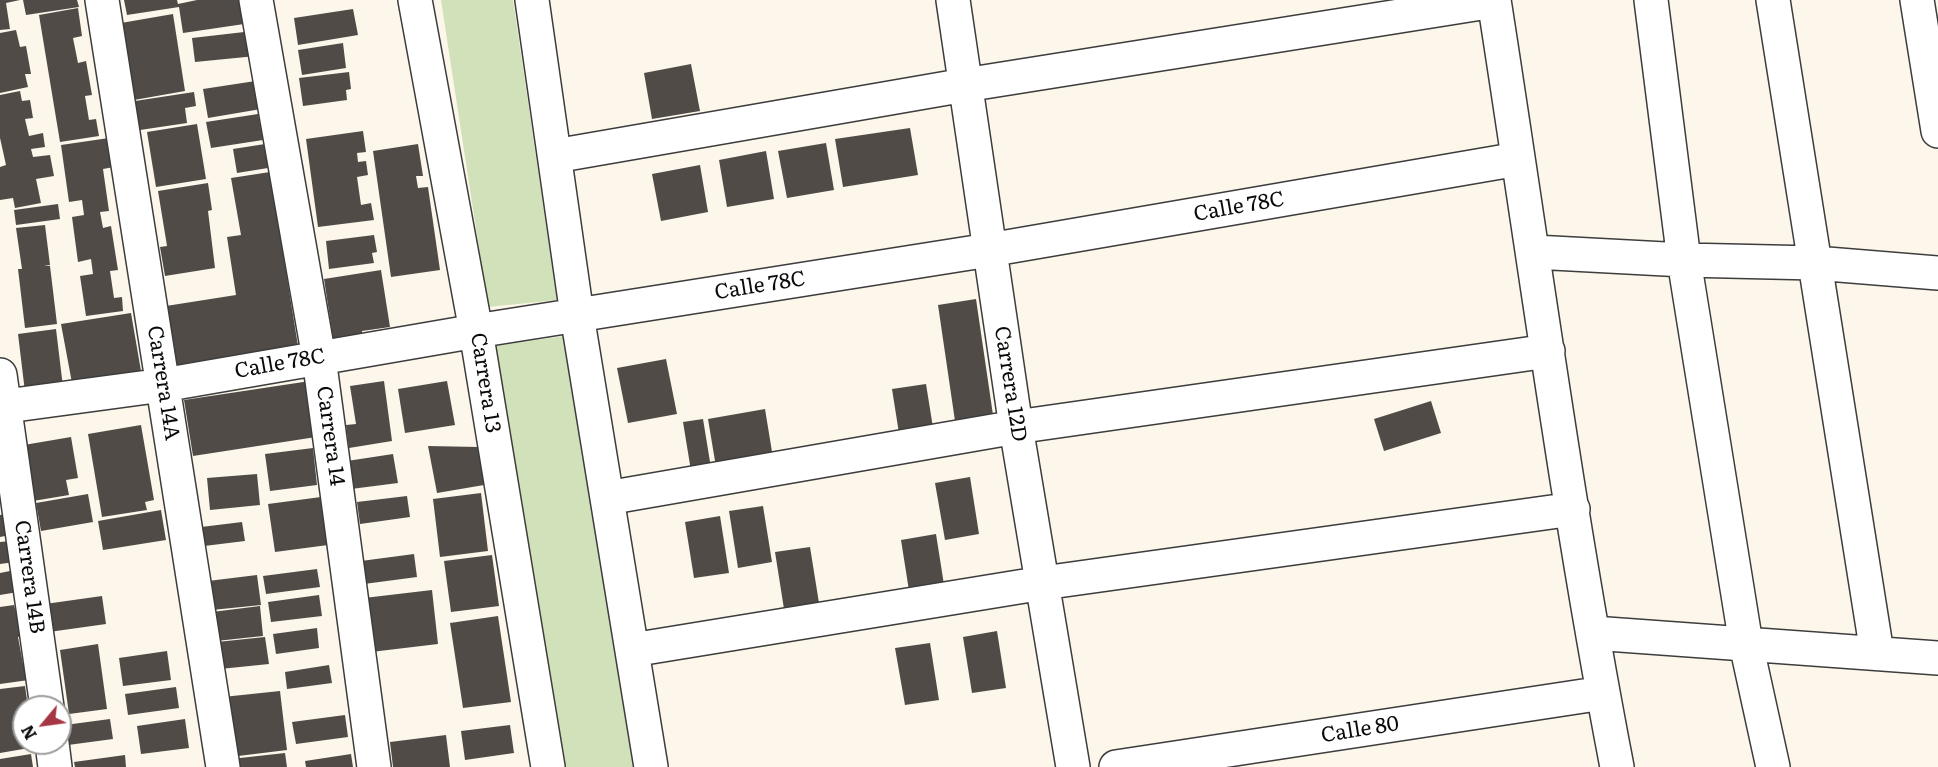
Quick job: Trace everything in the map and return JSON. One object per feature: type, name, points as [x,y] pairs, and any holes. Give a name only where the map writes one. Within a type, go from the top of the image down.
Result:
[{"type":"street","name":"Carrera 14A","points":[[102,0],[223,767]]},
{"type":"street","name":"Carrera 14","points":[[256,0],[319,358],[374,767]]},
{"type":"street","name":"Carrera 13","points":[[415,0],[476,331],[548,767]]},
{"type":"street","name":"Carrera 12D","points":[[953,0],[1016,427],[1073,767]]},
{"type":"street","points":[[555,156],[966,85],[1494,0],[1573,509],[1617,767]]},
{"type":"street","points":[[1651,0],[1684,260],[1746,644],[1773,767]]},
{"type":"street","points":[[1773,0],[1877,653]]},
{"type":"street","points":[[1917,0],[1938,131]]},
{"type":"street","points":[[538,1],[555,156],[577,315],[651,767]]},
{"type":"street","name":"Calle 78C","points":[[2,396],[163,385],[1518,159]]},
{"type":"street","points":[[1534,252],[1684,260],[1815,263],[1938,273]]},
{"type":"street","points":[[607,498],[1016,427],[1548,351]]},
{"type":"street","name":"Carrera 14B","points":[[2,396],[45,695]]},
{"type":"street","points":[[632,650],[1043,583],[1573,509]]},
{"type":"street","points":[[1593,633],[1938,658]]},
{"type":"street","name":"Calle 80","points":[[1116,767],[1603,693]]},
{"type":"green space","points":[[441,0],[513,0],[557,300],[488,307]]},
{"type":"green space","points":[[564,336],[636,767],[565,767],[496,346]]},
{"type":"building","points":[[0,0],[20,0],[6,3],[10,29],[0,30]]},
{"type":"building","points":[[23,0],[77,0],[79,7],[26,15]]},
{"type":"building","points":[[124,0],[177,0],[178,4],[197,0],[248,0],[251,23],[183,33],[179,7],[127,15]]},
{"type":"building","points":[[78,8],[82,36],[73,38],[78,63],[86,61],[92,95],[85,96],[89,120],[96,119],[99,136],[60,142],[39,15]]},
{"type":"building","points":[[353,9],[358,35],[298,45],[294,18]]},
{"type":"building","points":[[173,14],[185,91],[134,100],[121,23]]},
{"type":"building","points":[[16,30],[20,47],[26,46],[31,74],[25,74],[28,87],[0,93],[0,33]]},
{"type":"building","points":[[253,31],[256,56],[195,62],[192,38]]},
{"type":"building","points":[[343,43],[346,68],[302,75],[298,50]]},
{"type":"building","points":[[691,64],[700,111],[652,119],[644,73]]},
{"type":"building","points":[[349,72],[351,89],[346,90],[347,100],[303,106],[299,78]]},
{"type":"building","points":[[262,80],[267,108],[208,118],[203,89]]},
{"type":"building","points":[[20,91],[22,101],[30,100],[33,118],[25,119],[29,136],[43,133],[45,147],[31,149],[33,157],[50,155],[54,176],[36,179],[41,203],[15,208],[13,198],[0,200],[0,167],[6,165],[0,138],[0,95]]},
{"type":"building","points":[[194,92],[196,106],[185,108],[187,123],[140,130],[135,101]]},
{"type":"building","points":[[258,114],[263,140],[211,148],[206,122]]},
{"type":"building","points":[[197,124],[206,179],[156,187],[147,132]]},
{"type":"building","points":[[910,128],[918,175],[843,187],[835,139]]},
{"type":"building","points":[[363,131],[366,152],[357,153],[358,162],[366,161],[368,175],[357,177],[361,205],[371,203],[374,220],[318,227],[306,139]]},
{"type":"building","points":[[109,138],[114,167],[103,169],[109,211],[100,212],[103,228],[111,226],[118,270],[110,271],[114,298],[122,297],[123,311],[86,316],[80,276],[93,274],[91,259],[78,262],[72,217],[84,215],[82,200],[69,202],[61,145]]},
{"type":"building","points":[[826,143],[834,190],[787,198],[778,151]]},
{"type":"building","points":[[265,144],[268,168],[237,173],[233,149]]},
{"type":"building","points":[[418,144],[423,176],[416,176],[418,188],[428,187],[440,270],[391,277],[373,151]]},
{"type":"building","points":[[766,151],[774,199],[727,207],[719,160]]},
{"type":"building","points":[[700,165],[708,212],[661,221],[652,174]]},
{"type":"building","points":[[270,172],[298,346],[236,364],[235,356],[176,365],[166,306],[236,295],[227,237],[241,235],[231,178]]},
{"type":"building","points":[[208,183],[212,210],[208,211],[215,268],[165,276],[160,247],[167,246],[158,191]]},
{"type":"building","points":[[58,204],[60,219],[16,225],[14,210]]},
{"type":"building","points":[[45,225],[50,265],[44,266],[50,266],[57,324],[25,328],[18,269],[22,269],[16,228]]},
{"type":"building","points":[[374,235],[377,252],[372,253],[374,263],[329,269],[326,241]]},
{"type":"building","points":[[381,270],[390,327],[362,331],[363,340],[334,344],[324,279]]},
{"type":"building","points":[[976,299],[993,415],[955,421],[938,305]]},
{"type":"building","points":[[131,313],[141,371],[72,383],[61,324]]},
{"type":"building","points":[[56,329],[63,387],[25,392],[18,334]]},
{"type":"building","points":[[666,359],[677,414],[628,423],[617,368]]},
{"type":"building","points":[[310,381],[316,437],[193,456],[184,400]]},
{"type":"building","points":[[384,381],[392,441],[349,448],[346,425],[356,424],[350,386]]},
{"type":"building","points":[[447,381],[455,425],[405,433],[398,389]]},
{"type":"building","points":[[926,384],[935,440],[901,446],[892,389]]},
{"type":"building","points":[[1431,401],[1441,433],[1384,451],[1374,419]]},
{"type":"building","points":[[765,409],[774,464],[717,473],[708,419]]},
{"type":"building","points":[[703,419],[712,474],[692,477],[683,422]]},
{"type":"building","points":[[141,425],[154,500],[145,502],[147,510],[102,517],[88,434]]},
{"type":"building","points":[[71,437],[78,478],[66,480],[69,495],[33,501],[24,445]]},
{"type":"building","points":[[428,446],[479,447],[484,485],[437,493]]},
{"type":"building","points":[[313,448],[317,485],[270,491],[265,454]]},
{"type":"building","points":[[393,454],[398,483],[351,489],[347,461]]},
{"type":"building","points":[[257,474],[260,505],[210,510],[207,478]]},
{"type":"building","points":[[970,477],[979,534],[945,540],[935,483]]},
{"type":"building","points":[[481,493],[488,551],[440,557],[433,499]]},
{"type":"building","points":[[88,494],[93,522],[41,531],[36,503]]},
{"type":"building","points":[[407,496],[410,517],[360,524],[357,502]]},
{"type":"building","points":[[321,497],[328,545],[275,552],[268,504]]},
{"type":"building","points":[[763,506],[772,562],[738,568],[729,511]]},
{"type":"building","points":[[161,510],[166,540],[103,550],[98,521]]},
{"type":"building","points":[[6,514],[10,535],[0,537],[0,515]]},
{"type":"building","points":[[720,516],[729,573],[694,578],[685,522]]},
{"type":"building","points":[[242,522],[245,541],[196,547],[193,528]]},
{"type":"building","points":[[936,534],[945,591],[910,597],[901,540]]},
{"type":"building","points":[[11,541],[15,562],[0,564],[0,542]]},
{"type":"building","points":[[810,547],[819,603],[784,609],[775,552]]},
{"type":"building","points":[[414,554],[417,577],[364,584],[361,561]]},
{"type":"building","points":[[492,555],[499,606],[451,612],[444,561]]},
{"type":"building","points":[[317,569],[320,587],[266,594],[263,576]]},
{"type":"building","points":[[15,570],[18,592],[0,595],[0,573]]},
{"type":"building","points":[[257,575],[261,605],[212,610],[208,581]]},
{"type":"building","points":[[432,590],[438,644],[371,652],[364,598]]},
{"type":"building","points":[[319,595],[322,616],[271,622],[268,602]]},
{"type":"building","points":[[102,596],[106,624],[49,632],[45,604]]},
{"type":"building","points":[[14,605],[22,636],[18,637],[23,664],[26,663],[29,680],[0,684],[0,607]]},
{"type":"building","points":[[260,606],[263,636],[216,641],[212,612]]},
{"type":"building","points":[[498,616],[511,702],[463,708],[450,623]]},
{"type":"building","points":[[317,628],[319,648],[276,654],[273,634]]},
{"type":"building","points":[[997,631],[1006,688],[972,693],[963,637]]},
{"type":"building","points":[[265,637],[269,664],[220,669],[217,642]]},
{"type":"building","points":[[930,643],[939,700],[905,705],[895,648]]},
{"type":"building","points":[[98,644],[107,709],[72,714],[72,695],[66,695],[60,650]]},
{"type":"building","points":[[167,651],[171,680],[123,686],[119,658]]},
{"type":"building","points":[[329,665],[332,683],[287,689],[285,672]]},
{"type":"building","points":[[25,686],[26,695],[12,695],[12,751],[0,753],[0,689]]},
{"type":"building","points":[[176,687],[179,708],[128,715],[125,694]]},
{"type":"building","points":[[280,691],[287,750],[230,757],[223,697]]},
{"type":"building","points":[[345,715],[348,737],[296,744],[292,722]]},
{"type":"building","points":[[110,719],[113,739],[72,744],[72,724]]},
{"type":"building","points":[[185,719],[189,748],[141,754],[137,726]]},
{"type":"building","points":[[510,725],[514,753],[465,760],[461,731]]},
{"type":"building","points":[[446,735],[450,767],[393,767],[390,742]]},
{"type":"building","points":[[285,753],[287,767],[232,767],[231,759]]},
{"type":"building","points":[[351,754],[353,767],[306,767],[305,761]]},
{"type":"building","points":[[31,755],[33,767],[0,767],[0,759]]},
{"type":"building","points":[[125,755],[126,767],[75,767],[74,762]]}]
